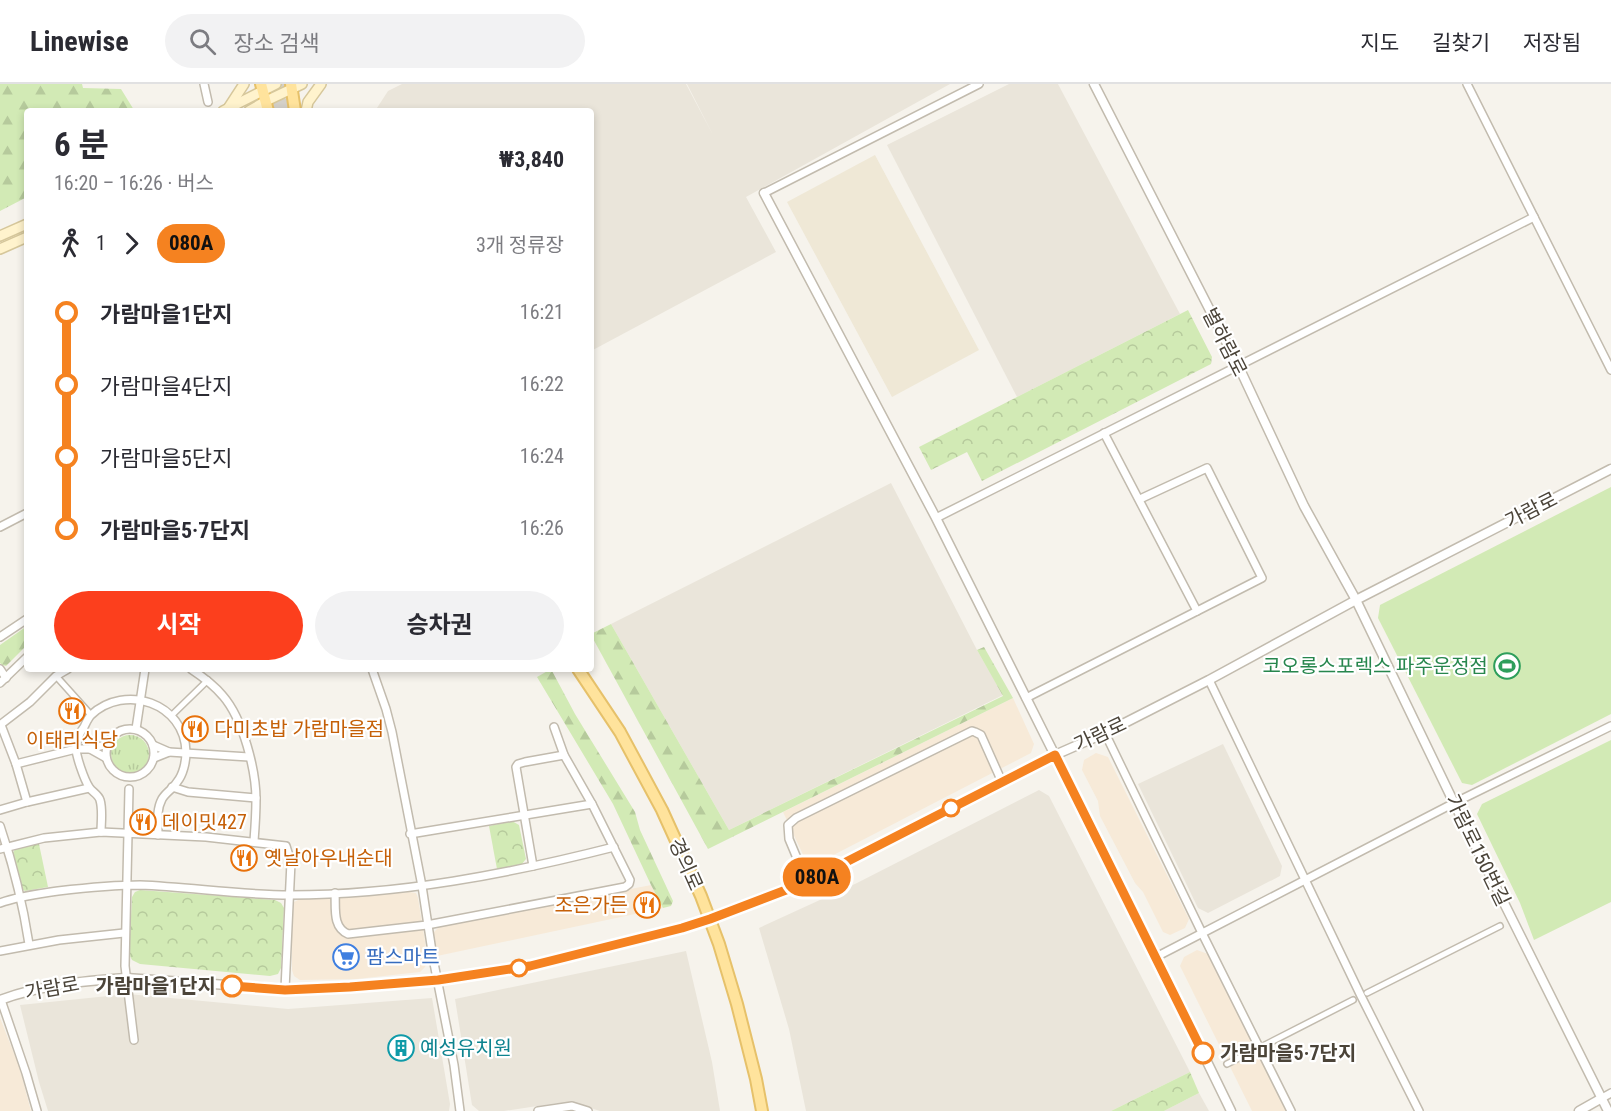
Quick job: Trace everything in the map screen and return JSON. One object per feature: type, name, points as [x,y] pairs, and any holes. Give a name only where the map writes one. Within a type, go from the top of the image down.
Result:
[{"type":"main road","points":[[226,108],[244,84]]},
{"type":"main road","points":[[252,108],[276,84]]},
{"type":"main road","points":[[307,108],[308,102],[321,84]]},
{"type":"main road","points":[[231,108],[295,86],[295,108]]},
{"type":"main road","points":[[0,236],[24,225]]},
{"type":"main road","points":[[0,249],[24,238]]},
{"type":"main road","name":"경의로","points":[[580,672],[620,732],[662,810],[710,919],[737,1004],[762,1111]]},
{"type":"street","points":[[204,84],[208,102]]},
{"type":"street","points":[[979,84],[765,193],[936,519],[1231,1111]]},
{"type":"street","name":"별하람로","points":[[1094,84],[1238,365],[1304,506],[1356,600]]},
{"type":"street","points":[[1467,84],[1611,370]]},
{"type":"street","points":[[936,519],[1534,217]]},
{"type":"street","points":[[1104,433],[1197,611]]},
{"type":"street","points":[[1026,698],[1262,578],[1207,468],[1140,499]]},
{"type":"street","name":"가람로","points":[[0,1000],[36,989],[126,978],[285,990],[438,980],[530,966],[710,919],[807,882],[1055,755],[1105,733],[1209,680],[1356,600],[1611,469]]},
{"type":"street","points":[[0,527],[24,515]]},
{"type":"street","name":"가람로150번길","points":[[1356,600],[1608,1111]]},
{"type":"street","points":[[0,637],[24,621]]},
{"type":"street","points":[[0,669],[3,680],[24,660]]},
{"type":"street","points":[[27,802],[16,764],[0,725],[63,672]]},
{"type":"street","points":[[136,729],[144,672]]},
{"type":"street","points":[[196,672],[208,680],[224,696],[244,735],[253,770],[256,798],[254,841]]},
{"type":"street","points":[[373,672],[389,721],[422,886],[461,1110]]},
{"type":"street","points":[[56,676],[91,715]]},
{"type":"street","points":[[171,716],[208,680]]},
{"type":"street","points":[[1209,680],[1419,1111]]},
{"type":"street","points":[[101,832],[100,801],[84,778],[76,749],[81,730],[91,715],[107,706],[123,700],[140,699],[165,710],[171,716],[182,733],[186,752],[184,767],[178,782],[162,799],[158,809],[158,835]]},
{"type":"street","points":[[1156,957],[1454,802],[1611,726]]},
{"type":"street","points":[[335,893],[337,922],[339,928],[348,934],[427,925],[625,887],[629,884],[630,880],[614,847],[564,755],[554,727]]},
{"type":"street","points":[[138,776],[122,776],[112,770],[108,763],[106,758],[108,744],[115,734],[122,730],[136,729],[145,734],[153,745],[169,752]]},
{"type":"street","points":[[807,882],[789,839],[788,830],[792,821],[807,813],[972,731],[981,735],[1002,782]]},
{"type":"street","points":[[1105,733],[1291,1111]]},
{"type":"street","points":[[16,764],[76,749],[90,749],[108,744]]},
{"type":"street","points":[[129,789],[138,776],[148,769],[154,758],[153,745]]},
{"type":"street","points":[[90,749],[106,758]]},
{"type":"street","points":[[154,758],[169,752],[249,756]]},
{"type":"street","points":[[532,866],[516,767],[518,764],[564,755]]},
{"type":"street","points":[[122,776],[129,789],[124,933],[126,978],[134,1040]]},
{"type":"street","points":[[172,787],[196,793],[256,798]]},
{"type":"street","points":[[0,810],[89,788]]},
{"type":"street","points":[[410,834],[592,804]]},
{"type":"street","points":[[0,826],[3,848],[19,897],[29,945]]},
{"type":"street","points":[[3,848],[44,837],[101,832],[206,837],[286,846],[291,862],[285,990]]},
{"type":"street","points":[[0,903],[19,897],[70,890],[127,886],[290,895],[393,889],[422,886],[565,860],[614,847]]},
{"type":"street","points":[[1367,993],[1500,926]]},
{"type":"street","points":[[0,951],[124,933]]},
{"type":"street","points":[[0,1000],[24,1064],[37,1111]]},
{"type":"street","points":[[1263,1046],[1353,1000]]},
{"type":"street","points":[[1227,1064],[1253,1051]]},
{"type":"street","points":[[1579,1111],[1611,1093]]},
{"type":"street","points":[[538,1111],[572,1106],[588,1111]]},
{"type":"shaded area","points":[[402,84],[686,84],[713,135],[687,84],[950,84],[746,197],[776,252],[594,349],[594,108],[377,108],[388,91]]},
{"type":"shaded area","points":[[1009,84],[1058,84],[1180,314],[1017,397],[887,145]]},
{"type":"shaded area","points":[[875,155],[979,350],[892,397],[787,202]]},
{"type":"shaded area","points":[[891,483],[977,650],[1003,695],[729,830],[611,624]]},
{"type":"shaded area","points":[[1013,698],[1034,744],[1031,753],[816,864],[806,861],[783,812]]},
{"type":"shaded area","points":[[1223,744],[1282,866],[1280,876],[1208,913],[1198,908],[1138,784]]},
{"type":"shaded area","points":[[1096,753],[1108,757],[1189,919],[1185,928],[1170,935],[1163,932],[1100,816],[1098,801],[1082,770],[1084,760]]},
{"type":"shaded area","points":[[1039,790],[1049,796],[1190,1072],[1111,1111],[806,1111],[789,1029],[759,928],[857,883]]},
{"type":"shaded area","points":[[651,885],[663,908],[437,956],[433,933],[439,927]]},
{"type":"shaded area","points":[[416,893],[418,898],[428,960],[420,972],[357,979],[300,980],[294,976],[292,970],[292,908],[294,902],[300,899]]},
{"type":"shaded area","points":[[1197,950],[1208,954],[1286,1111],[1252,1111],[1180,966],[1184,957]]},
{"type":"shaded area","points":[[686,951],[712,1062],[720,1111],[600,1111],[572,1102],[504,1111],[479,1111],[472,1105],[455,999]]},
{"type":"shaded area","points":[[128,994],[288,1009],[432,998],[450,1104],[449,1111],[48,1111],[20,1005]]},
{"type":"shaded area","points":[[0,1018],[19,1066],[31,1111],[0,1111]]},
{"type":"shaded area","points":[[1199,1093],[1209,1111],[1164,1111]]},
{"type":"green space","points":[[0,84],[82,84],[83,88],[121,89],[133,108],[24,108],[24,199],[0,211]]},
{"type":"green space","points":[[1188,310],[1212,357],[1211,364],[982,481],[967,452],[931,470],[919,447]]},
{"type":"green space","name":"코오롱스포렉스 파주운정점","points":[[1611,487],[1611,714],[1472,785],[1462,783],[1378,618],[1380,605]]},
{"type":"green space","points":[[611,624],[729,830],[1003,696],[977,650],[984,647],[1013,698],[708,849],[594,640],[594,632]]},
{"type":"green space","points":[[24,628],[24,648],[6,666],[0,663],[0,645]]},
{"type":"green space","points":[[546,672],[553,672],[575,714],[635,812],[640,830],[673,901],[671,906],[663,908],[613,804],[537,677]]},
{"type":"green space","points":[[130,735],[143,741],[149,754],[143,767],[130,773],[117,767],[111,754],[117,741]]},
{"type":"green space","points":[[1611,740],[1611,902],[1534,940],[1520,903],[1477,814],[1482,804]]},
{"type":"green space","points":[[512,821],[519,825],[526,859],[522,864],[497,869],[489,826]]},
{"type":"green space","points":[[39,844],[48,887],[25,891],[20,888],[12,854],[16,848]]},
{"type":"green space","points":[[140,890],[275,900],[281,903],[284,908],[281,968],[278,974],[270,976],[140,964],[132,960],[129,954],[132,897]]},
{"type":"green space","points":[[1190,1072],[1199,1093],[1164,1111],[1111,1111]]},
{"type":"tunnel","points":[[282,84],[286,108]]},
{"type":"tunnel","points":[[273,87],[276,108]]},
{"type":"bus line","name":"080A","points":[[232,986],[285,990],[438,980],[530,966],[682,928],[807,882],[1055,755],[1203,1053]]},
{"type":"place","name":"코오롱스포렉스 파주운정점","points":[[1507,666]]},
{"type":"place","name":"이태리식당","points":[[72,711]]},
{"type":"place","name":"다미초밥 가람마을점","points":[[195,729]]},
{"type":"place","name":"데이밋427","points":[[143,822]]},
{"type":"place","name":"옛날아우내순대","points":[[244,858]]},
{"type":"place","name":"조은가든","points":[[647,905]]},
{"type":"place","name":"팜스마트","points":[[346,957]]},
{"type":"place","name":"가람마을1단지","points":[[232,986]]},
{"type":"place","name":"예성유치원","points":[[401,1048]]},
{"type":"place","name":"가람마을5·7단지","points":[[1203,1053]]}]
